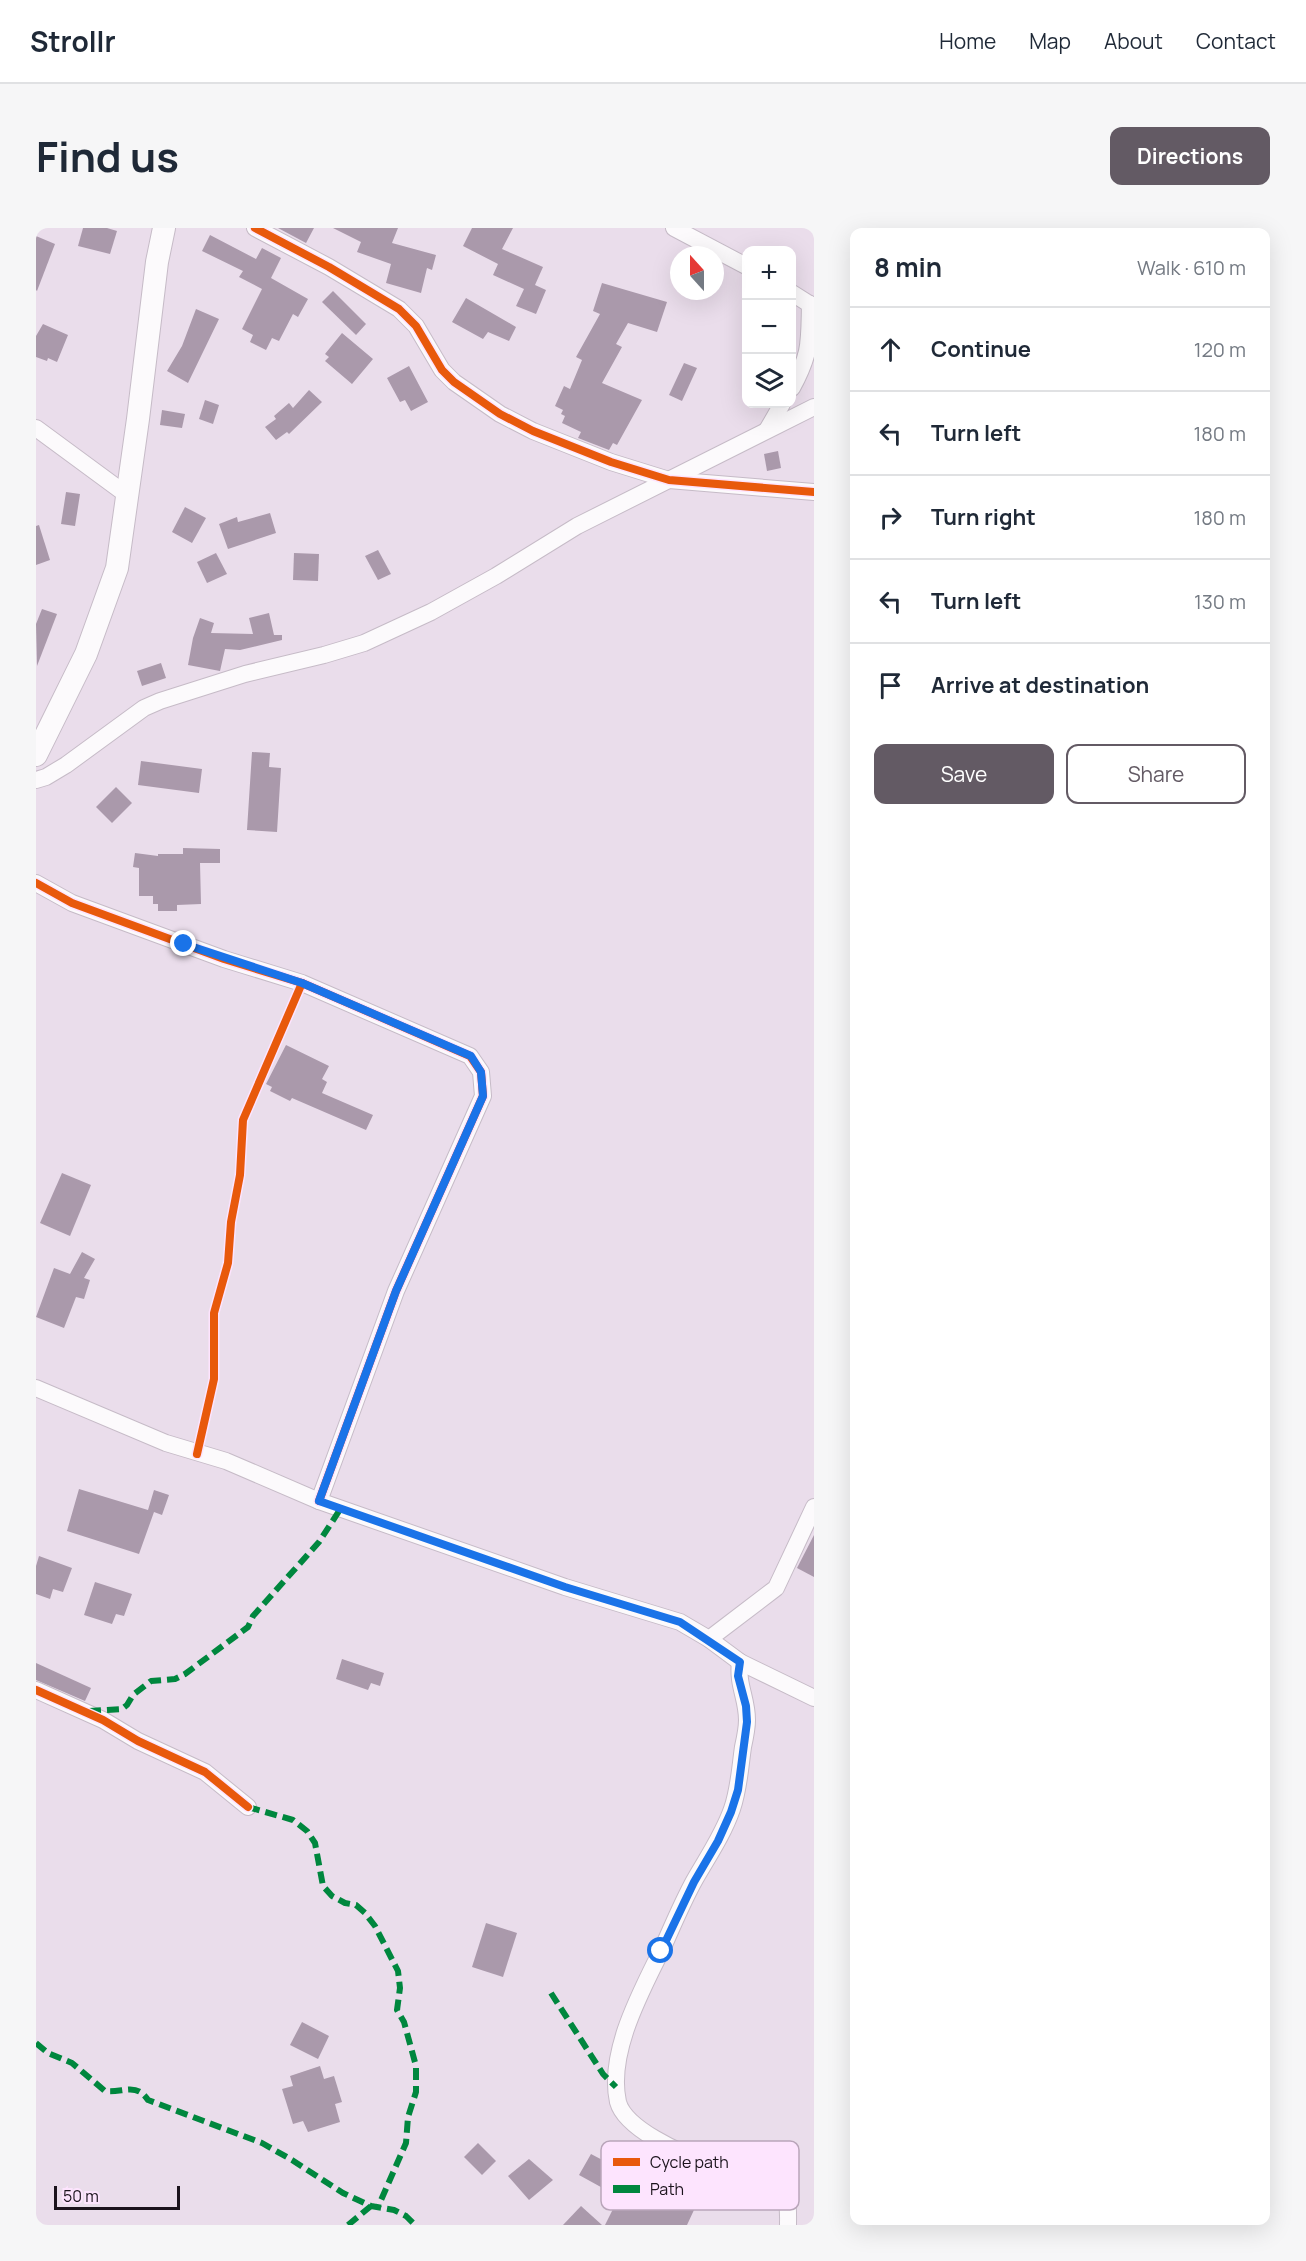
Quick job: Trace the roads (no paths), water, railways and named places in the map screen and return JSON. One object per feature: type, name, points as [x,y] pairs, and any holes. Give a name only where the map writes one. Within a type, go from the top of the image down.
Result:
[{"type":"main road","points":[[36,755],[86,654],[117,568],[157,262],[164,228]]},
{"type":"street","points":[[255,228],[329,267],[404,313],[416,326],[442,370],[454,382],[500,414],[567,446],[669,480],[814,492]]},
{"type":"street","points":[[674,228],[742,263]]},
{"type":"street","points":[[796,295],[812,306],[809,350],[796,380]]},
{"type":"street","points":[[36,780],[66,765],[144,708],[245,674],[364,643],[440,607],[496,576],[577,526],[814,407]]},
{"type":"street","points":[[767,430],[780,408]]},
{"type":"street","points":[[36,428],[127,495]]},
{"type":"street","points":[[36,883],[72,903],[224,959],[302,983],[471,1056],[481,1072],[483,1096],[396,1291],[319,1501]]},
{"type":"street","points":[[36,1388],[166,1443],[226,1461],[319,1501],[565,1587],[680,1622],[709,1639],[740,1662],[814,1698]]},
{"type":"street","points":[[709,1639],[776,1588],[814,1507]]},
{"type":"street","points":[[661,2141],[638,2129],[625,2116],[619,2104],[616,2087],[620,2054],[625,2032],[644,1983],[694,1882],[718,1841],[738,1790],[747,1722],[746,1706],[738,1676],[740,1662]]},
{"type":"street","points":[[36,1690],[103,1720],[138,1741],[205,1772],[248,1807]]}]
